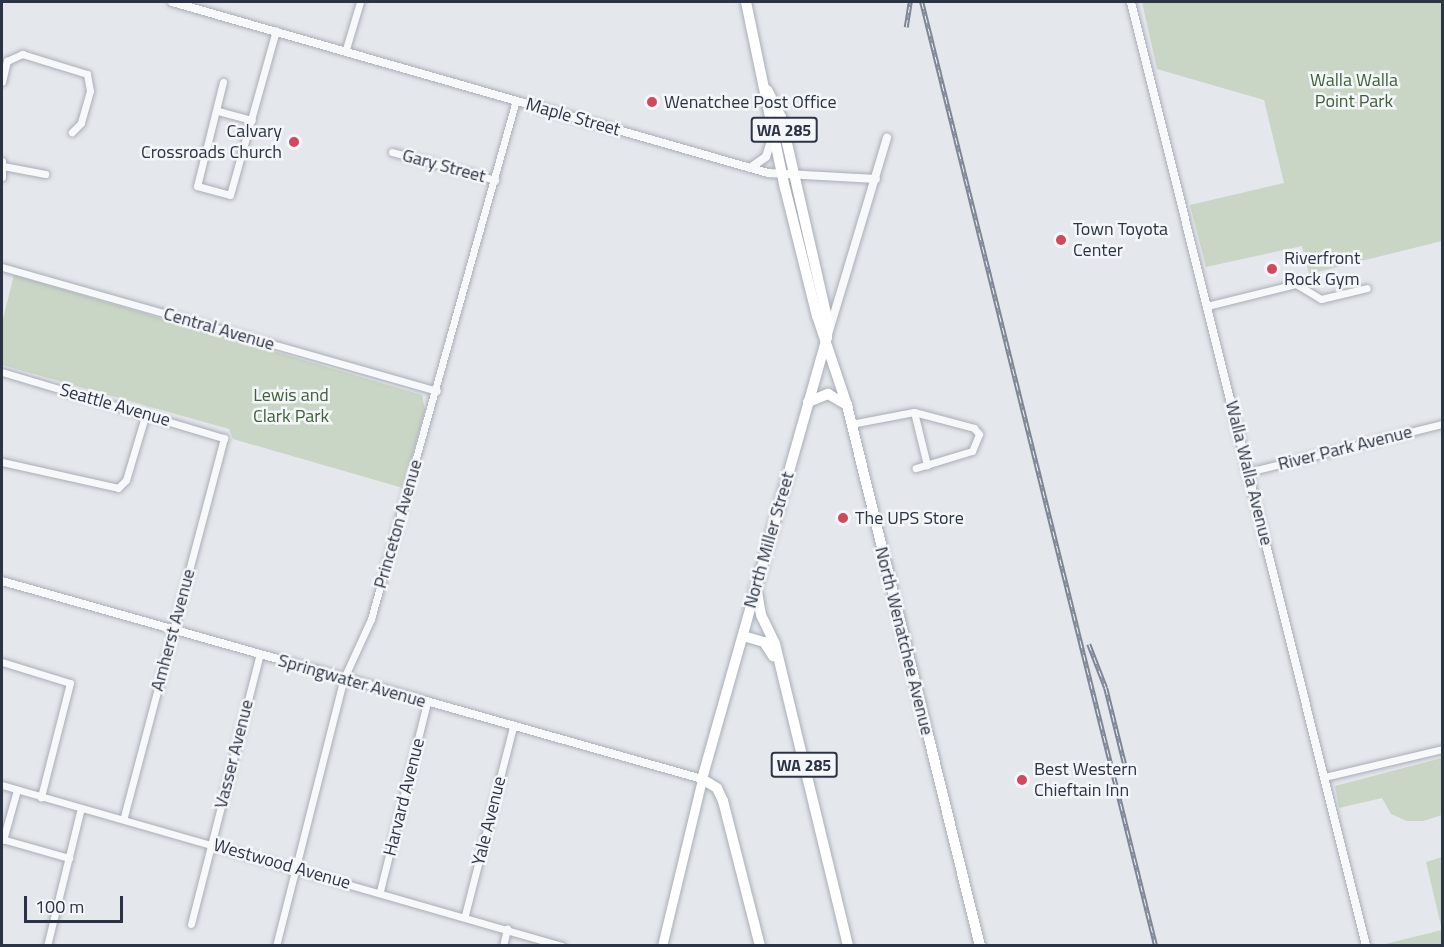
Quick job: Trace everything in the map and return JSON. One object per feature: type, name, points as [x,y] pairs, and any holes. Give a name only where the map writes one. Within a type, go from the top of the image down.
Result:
[{"type":"main road","name":"North Wenatchee Avenue","points":[[746,2],[766,87],[773,133],[789,175],[828,311],[827,337],[851,424],[980,945]]},
{"type":"main road","name":"North Wenatchee Avenue","points":[[766,87],[781,117],[789,175]]},
{"type":"main road","name":"North Miller Street","points":[[662,945],[702,779],[827,337]]},
{"type":"main road","points":[[808,402],[828,394],[846,405]]},
{"type":"main road","name":"WA 285","points":[[757,587],[761,615],[775,644],[848,945]]},
{"type":"main road","name":"WA 285","points":[[743,636],[768,645],[781,670]]},
{"type":"main road","points":[[702,779],[717,788],[723,801],[760,945]]},
{"type":"street","name":"Maple Street","points":[[172,2],[346,50],[750,168],[789,175],[876,179]]},
{"type":"street","points":[[346,50],[360,2]]},
{"type":"street","name":"Walla Walla Avenue","points":[[1131,2],[1366,945]]},
{"type":"street","points":[[224,82],[197,186],[230,195],[276,30]]},
{"type":"street","points":[[2,82],[8,61],[22,54],[87,74],[90,91],[81,123],[72,132]]},
{"type":"street","name":"Princeton Avenue","points":[[276,945],[344,678],[371,619],[437,391],[516,100]]},
{"type":"street","points":[[218,111],[252,120]]},
{"type":"street","name":"WA 285","points":[[750,168],[766,157],[773,133]]},
{"type":"street","name":"North Miller Street","points":[[827,337],[839,306],[887,138]]},
{"type":"street","name":"Gary Street","points":[[392,152],[495,180]]},
{"type":"street","points":[[2,177],[2,163],[45,174]]},
{"type":"street","name":"Central Avenue","points":[[2,267],[437,391]]},
{"type":"street","points":[[1207,306],[1296,284],[1321,299],[1367,288]]},
{"type":"street","name":"Seattle Avenue","points":[[2,372],[222,435],[225,442]]},
{"type":"street","points":[[851,424],[914,412],[974,428],[979,434],[972,451],[916,468]]},
{"type":"street","points":[[914,412],[927,465]]},
{"type":"street","points":[[2,462],[118,488],[126,480],[146,413]]},
{"type":"street","name":"River Park Avenue","points":[[1248,472],[1443,424]]},
{"type":"street","name":"Amherst Avenue","points":[[123,819],[172,630],[225,442]]},
{"type":"street","name":"Springwater Avenue","points":[[2,581],[702,779]]},
{"type":"street","name":"Vasser Avenue","points":[[191,924],[260,654]]},
{"type":"street","points":[[2,662],[70,683],[41,797]]},
{"type":"street","name":"Harvard Avenue","points":[[380,891],[427,703]]},
{"type":"street","name":"Yale Avenue","points":[[465,915],[513,727]]},
{"type":"street","points":[[1324,777],[1442,749]]},
{"type":"street","name":"Westwood Avenue","points":[[2,785],[465,915],[562,945]]},
{"type":"street","points":[[17,790],[2,839],[69,858]]},
{"type":"street","points":[[47,945],[81,808]]},
{"type":"street","points":[[503,945],[507,928]]},
{"type":"green space","name":"Walla Walla Point Park","points":[[1142,2],[1442,2],[1442,241],[1309,274],[1302,246],[1206,267],[1190,205],[1284,183],[1264,100],[1157,69]]},
{"type":"green space","name":"Lewis and Clark Park","points":[[14,275],[422,395],[425,410],[403,488],[233,439],[229,429],[2,365],[2,323]]},
{"type":"green space","points":[[1442,758],[1442,815],[1423,821],[1407,821],[1391,814],[1382,798],[1339,808],[1335,786]]},
{"type":"green space","points":[[1442,857],[1442,930],[1426,862]]},
{"type":"green space","points":[[1442,930],[1442,945],[1381,945]]},
{"type":"railway","points":[[906,27],[910,2]]},
{"type":"railway","points":[[922,2],[1156,946]]},
{"type":"railway","points":[[1089,644],[1106,688],[1125,765]]},
{"type":"place","name":"Wenatchee Post Office","points":[[652,102]]},
{"type":"place","name":"Calvary Crossroads Church","points":[[294,142]]},
{"type":"place","name":"Town Toyota Center","points":[[1061,240]]},
{"type":"place","name":"Riverfront Rock Gym","points":[[1272,269]]},
{"type":"place","name":"The UPS Store","points":[[843,518]]},
{"type":"place","name":"Best Western Chieftain Inn","points":[[1022,780]]}]
